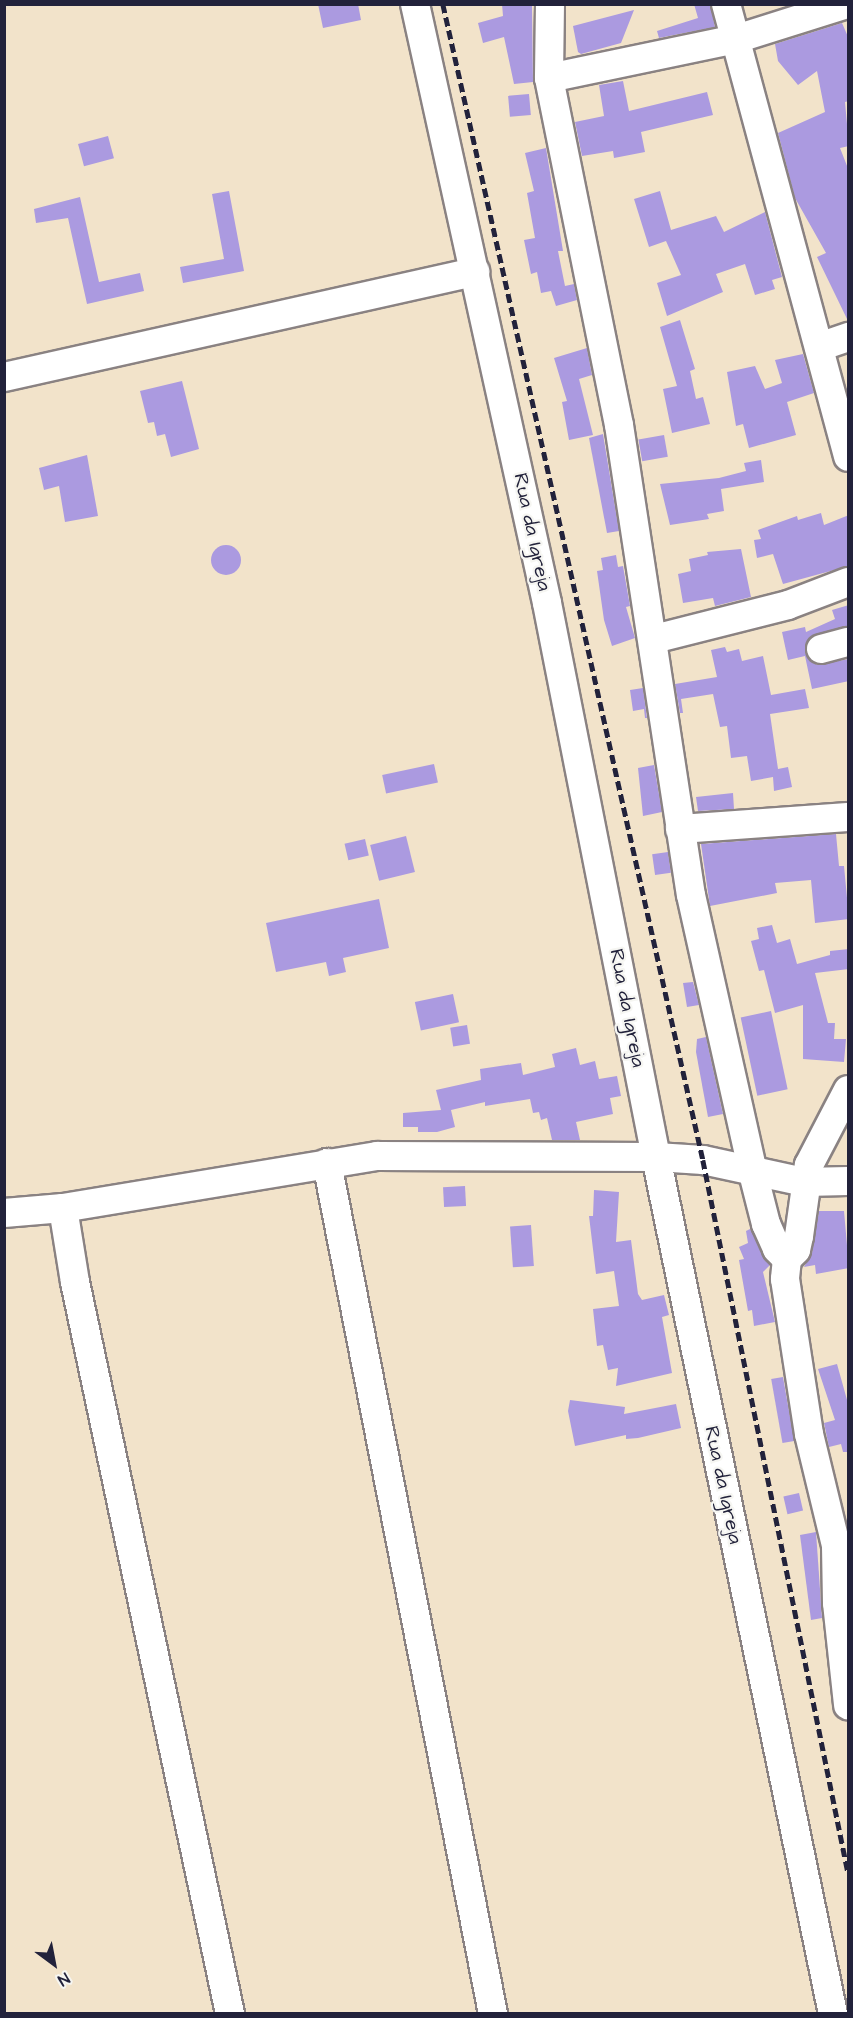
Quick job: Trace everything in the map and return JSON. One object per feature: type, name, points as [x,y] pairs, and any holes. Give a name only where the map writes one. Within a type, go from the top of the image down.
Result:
[{"type":"street","name":"Rua da Igreja","points":[[415,4],[548,603],[654,1145],[833,2013]]},
{"type":"street","points":[[550,4],[549,78],[599,320],[654,639],[680,829],[722,1044],[753,1173],[766,1224],[777,1249],[787,1259],[794,1348],[819,1485],[836,1546],[837,1603],[849,1705]]},
{"type":"street","points":[[726,4],[849,457]]},
{"type":"street","points":[[549,78],[736,39],[847,4]]},
{"type":"street","points":[[4,377],[475,272]]},
{"type":"street","points":[[819,347],[849,336]]},
{"type":"street","points":[[654,639],[788,605],[849,582]]},
{"type":"street","points":[[821,649],[849,642]]},
{"type":"street","points":[[680,829],[849,817]]},
{"type":"street","points":[[787,1259],[796,1250],[804,1182],[819,1142],[849,1090]]},
{"type":"street","points":[[4,1213],[63,1208],[377,1156],[654,1145],[753,1173],[804,1182],[849,1181]]},
{"type":"street","points":[[327,1163],[493,2013]]},
{"type":"street","points":[[63,1208],[75,1282],[230,2013]]},
{"type":"building","points":[[318,4],[358,4],[361,20],[323,28]]},
{"type":"building","points":[[502,4],[532,4],[533,82],[514,84],[504,37],[483,43],[478,23],[503,16]]},
{"type":"building","points":[[694,4],[710,4],[715,27],[659,38],[657,31],[698,18]]},
{"type":"building","points":[[634,10],[621,43],[581,54],[578,52],[573,26]]},
{"type":"building","points":[[842,23],[849,39],[849,101],[845,102],[849,146],[840,148],[849,171],[848,321],[817,257],[826,253],[795,198],[778,133],[825,112],[817,71],[798,85],[778,61],[775,44]]},
{"type":"building","points":[[623,81],[629,111],[707,92],[713,115],[641,132],[645,152],[614,158],[613,151],[582,156],[575,122],[604,116],[599,85]]},
{"type":"building","points":[[529,94],[531,115],[510,117],[508,96]]},
{"type":"building","points":[[108,136],[114,158],[84,166],[78,144]]},
{"type":"building","points":[[546,148],[563,251],[558,251],[565,286],[574,284],[577,300],[556,306],[551,291],[541,293],[537,272],[531,274],[524,240],[535,238],[527,193],[534,191],[525,153]]},
{"type":"building","points":[[229,191],[244,271],[183,283],[180,267],[224,259],[212,194]]},
{"type":"building","points":[[660,191],[671,230],[716,216],[724,232],[765,212],[782,277],[772,280],[775,289],[755,295],[745,264],[716,274],[723,292],[667,316],[657,283],[681,275],[666,241],[649,247],[634,199]]},
{"type":"building","points":[[80,197],[99,282],[140,273],[144,291],[87,304],[68,218],[36,223],[34,209]]},
{"type":"building","points":[[680,320],[695,369],[690,371],[696,399],[703,397],[710,424],[672,433],[663,389],[677,386],[660,327]]},
{"type":"building","points":[[587,348],[592,375],[579,379],[593,435],[569,440],[562,402],[567,401],[554,358]]},
{"type":"building","points":[[803,354],[814,393],[787,402],[796,435],[749,448],[743,424],[736,426],[727,372],[755,366],[765,389],[782,383],[775,360]]},
{"type":"building","points":[[182,381],[199,449],[171,457],[165,434],[157,436],[154,422],[148,423],[140,391]]},
{"type":"building","points":[[603,434],[619,531],[607,533],[589,438]]},
{"type":"building","points":[[664,435],[668,457],[642,461],[638,440]]},
{"type":"building","points":[[87,455],[98,516],[65,522],[59,486],[44,490],[39,468]]},
{"type":"building","points":[[761,460],[764,482],[721,489],[724,511],[707,514],[709,519],[670,525],[660,484],[719,478],[746,471],[744,463]]},
{"type":"building","points":[[821,513],[824,525],[849,515],[849,566],[783,584],[773,554],[757,558],[754,540],[761,539],[758,530],[797,516],[798,520]]},
{"type":"building","points":[[226,545],[232,546],[240,554],[240,566],[232,574],[226,575],[220,574],[212,566],[211,560],[212,554],[220,546]]},
{"type":"building","points":[[741,549],[751,597],[715,606],[713,598],[683,603],[678,574],[691,571],[689,559],[708,555],[707,552]]},
{"type":"building","points":[[616,555],[618,567],[623,566],[630,606],[626,607],[635,638],[612,646],[604,620],[597,571],[603,570],[601,558]]},
{"type":"building","points":[[849,605],[849,626],[810,637],[805,653],[817,665],[849,659],[849,681],[812,689],[805,656],[788,660],[782,632],[805,627],[806,632],[835,619],[832,610]]},
{"type":"building","points":[[725,647],[727,652],[739,649],[742,661],[763,656],[771,695],[805,689],[809,708],[770,714],[778,769],[788,767],[792,787],[774,791],[773,777],[751,781],[747,756],[731,758],[727,726],[720,727],[713,694],[681,699],[683,713],[680,713],[675,684],[717,677],[711,650]]},
{"type":"building","points":[[643,688],[647,718],[645,718],[644,709],[633,711],[630,690]]},
{"type":"building","points":[[434,764],[438,783],[386,794],[382,775]]},
{"type":"building","points":[[654,765],[662,812],[643,816],[638,768]]},
{"type":"building","points":[[733,793],[734,809],[698,811],[696,797]]},
{"type":"building","points":[[836,834],[839,866],[844,866],[849,919],[815,923],[811,880],[775,883],[777,893],[710,906],[701,844]]},
{"type":"building","points":[[406,836],[415,872],[379,881],[370,845]]},
{"type":"building","points":[[365,839],[369,856],[348,860],[345,844]]},
{"type":"building","points":[[668,852],[671,873],[655,875],[652,854]]},
{"type":"building","points":[[379,899],[389,948],[343,958],[346,972],[329,976],[326,962],[276,972],[266,923]]},
{"type":"building","points":[[772,925],[777,943],[790,939],[797,964],[830,955],[830,951],[849,949],[849,969],[815,973],[828,1023],[835,1023],[834,1039],[846,1039],[844,1062],[803,1059],[803,1005],[775,1013],[764,970],[759,971],[751,941],[759,939],[757,928]]},
{"type":"building","points":[[693,982],[699,1005],[687,1007],[683,983]]},
{"type":"building","points":[[453,994],[459,1022],[421,1030],[415,1002]]},
{"type":"building","points":[[771,1011],[788,1089],[757,1096],[741,1017]]},
{"type":"building","points":[[467,1025],[470,1044],[453,1046],[450,1028]]},
{"type":"building","points":[[706,1037],[723,1114],[708,1117],[696,1052],[697,1039]]},
{"type":"building","points":[[576,1048],[580,1065],[595,1061],[599,1079],[617,1076],[621,1096],[610,1098],[613,1114],[576,1122],[580,1140],[552,1140],[547,1118],[541,1120],[539,1112],[533,1113],[530,1099],[485,1106],[485,1102],[451,1110],[455,1127],[437,1132],[418,1132],[418,1127],[403,1127],[403,1113],[441,1110],[436,1090],[481,1080],[480,1069],[521,1063],[523,1075],[555,1067],[552,1054]]},
{"type":"building","points":[[465,1186],[466,1206],[444,1207],[443,1187]]},
{"type":"building","points":[[594,1190],[619,1192],[616,1242],[631,1240],[638,1294],[642,1300],[664,1295],[669,1315],[662,1317],[672,1373],[616,1386],[618,1368],[608,1370],[603,1345],[597,1346],[593,1309],[619,1306],[614,1271],[596,1274],[589,1216],[593,1216]]},
{"type":"building","points":[[819,1211],[844,1211],[849,1268],[816,1274],[815,1265],[804,1267],[812,1253]]},
{"type":"building","points":[[531,1225],[534,1266],[513,1267],[510,1226]]},
{"type":"building","points":[[750,1229],[770,1265],[763,1272],[775,1322],[754,1326],[752,1310],[748,1311],[739,1260],[744,1259],[739,1247],[748,1243],[746,1231]]},
{"type":"building","points":[[837,1364],[849,1407],[849,1452],[843,1452],[841,1444],[829,1447],[824,1423],[835,1420],[818,1369]]},
{"type":"building","points":[[783,1377],[794,1441],[782,1443],[771,1379]]},
{"type":"building","points":[[570,1400],[625,1407],[624,1414],[676,1404],[681,1428],[638,1438],[626,1439],[626,1435],[575,1446],[568,1411]]},
{"type":"building","points":[[799,1493],[803,1511],[787,1514],[783,1497]]},
{"type":"building","points":[[816,1532],[822,1618],[811,1620],[800,1535]]},
{"type":"railway","points":[[443,4],[703,1160],[848,1872]]}]
